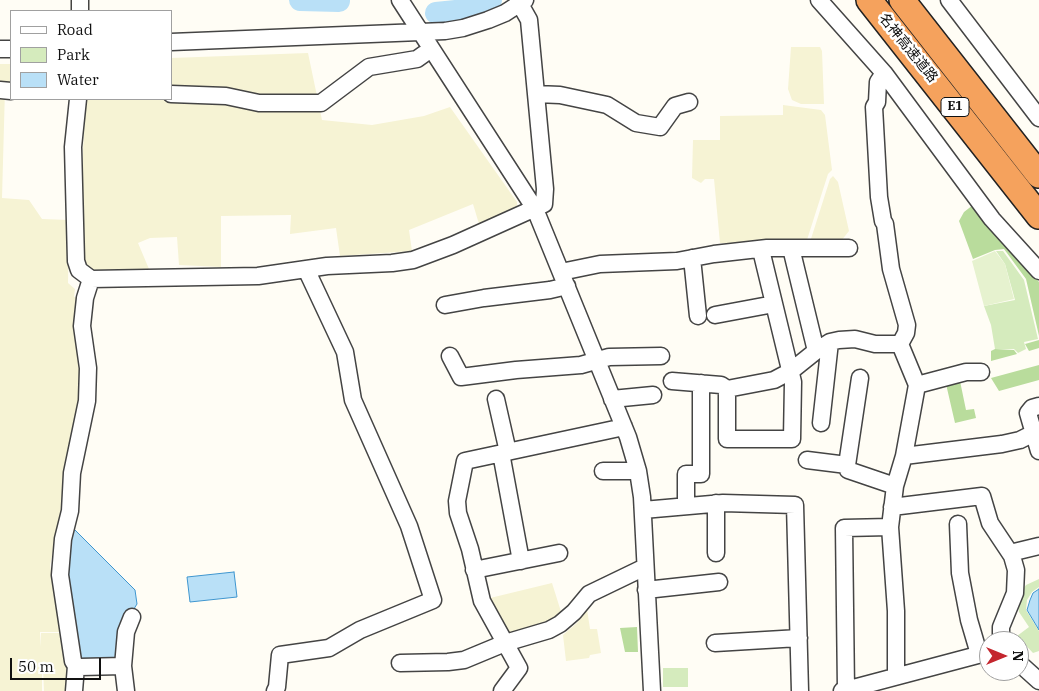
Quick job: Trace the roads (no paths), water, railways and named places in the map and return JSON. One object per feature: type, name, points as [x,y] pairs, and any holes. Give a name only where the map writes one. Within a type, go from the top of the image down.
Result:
[{"type":"highway","name":"名神高速道路","points":[[869,0],[1039,216]]},
{"type":"highway","name":"名神高速道路","points":[[902,0],[1039,175]]},
{"type":"street","points":[[400,0],[535,209],[624,427],[638,471],[643,510],[652,691]]},
{"type":"street","points":[[820,0],[884,73],[992,219],[1039,271]]},
{"type":"street","points":[[949,0],[1039,118]]},
{"type":"street","points":[[78,100],[73,147],[76,261],[79,270],[91,279],[258,276],[328,266],[392,263],[413,260],[453,245],[544,204],[545,194],[529,20],[518,3],[496,17],[472,26],[445,31],[172,42]]},
{"type":"street","points":[[172,94],[226,96],[259,103],[321,104],[369,67],[417,59],[424,54]]},
{"type":"street","points":[[884,73],[878,82],[877,102],[874,107],[877,177],[891,269],[907,325],[906,333],[900,344]]},
{"type":"street","points":[[536,94],[560,95],[608,105],[636,123],[660,127],[676,106],[689,102]]},
{"type":"street","points":[[446,305],[484,298],[550,290],[564,279],[590,265],[669,262],[726,252],[767,248],[850,248]]},
{"type":"street","points":[[791,248],[816,351]]},
{"type":"street","points":[[727,389],[727,439],[792,438],[793,382],[761,250]]},
{"type":"street","points":[[692,258],[698,316]]},
{"type":"street","points":[[275,691],[280,655],[329,648],[360,630],[433,600],[408,526],[353,400],[345,352],[306,270]]},
{"type":"street","points":[[74,691],[76,666],[73,661],[60,575],[63,539],[70,511],[72,473],[87,401],[88,368],[82,326],[91,279]]},
{"type":"street","points":[[715,315],[774,304]]},
{"type":"street","points":[[672,381],[721,385],[727,389],[774,380],[791,371],[830,342],[855,340],[876,344],[900,344]]},
{"type":"street","points":[[821,424],[830,342]]},
{"type":"street","points":[[896,676],[896,611],[890,527],[895,486],[904,456],[917,385],[900,344]]},
{"type":"street","points":[[450,356],[461,377],[516,370],[582,365],[609,357],[661,356]]},
{"type":"street","points":[[917,385],[966,372],[981,372]]},
{"type":"street","points":[[860,378],[847,465],[848,470],[895,486]]},
{"type":"street","points":[[686,505],[686,474],[701,474],[701,383]]},
{"type":"street","points":[[612,399],[653,395]]},
{"type":"street","points":[[496,399],[521,561]]},
{"type":"street","points":[[1039,406],[1032,408],[1028,413],[1039,451]]},
{"type":"street","points":[[502,691],[519,668],[482,600],[470,549],[458,513],[457,501],[465,461],[533,448],[555,441],[624,427]]},
{"type":"street","points":[[904,456],[1002,444],[1020,440],[1034,433]]},
{"type":"street","points":[[807,460],[847,465]]},
{"type":"street","points":[[603,471],[638,471]]},
{"type":"street","points":[[892,507],[982,496],[990,523],[1014,561],[1016,587],[1001,631]]},
{"type":"street","points":[[716,504],[716,553]]},
{"type":"street","points":[[643,510],[716,504],[795,505],[800,691]]},
{"type":"street","points":[[958,524],[960,574],[969,620],[979,642]]},
{"type":"street","points":[[890,527],[844,528],[844,690],[979,654]]},
{"type":"street","points":[[1010,552],[1039,546]]},
{"type":"street","points":[[474,570],[559,552]]},
{"type":"street","points":[[400,663],[464,660],[505,643],[549,630],[560,624],[574,612],[589,594],[646,567]]},
{"type":"street","points":[[646,590],[718,582]]},
{"type":"street","points":[[126,691],[123,666],[126,632],[132,617]]},
{"type":"street","points":[[715,643],[799,638]]},
{"type":"street","points":[[76,666],[123,666]]},
{"type":"street","points":[[1029,672],[1039,681]]},
{"type":"water","points":[[73,528],[135,590],[137,604],[123,626],[118,655],[108,663],[78,663],[65,573]]},
{"type":"water","points":[[234,572],[237,597],[190,602],[187,577]]},
{"type":"water","points":[[1039,589],[1039,630],[1027,610],[1033,593]]},
{"type":"waterway","points":[[300,0],[339,1]]},
{"type":"waterway","points":[[436,13],[465,10],[491,0]]}]
